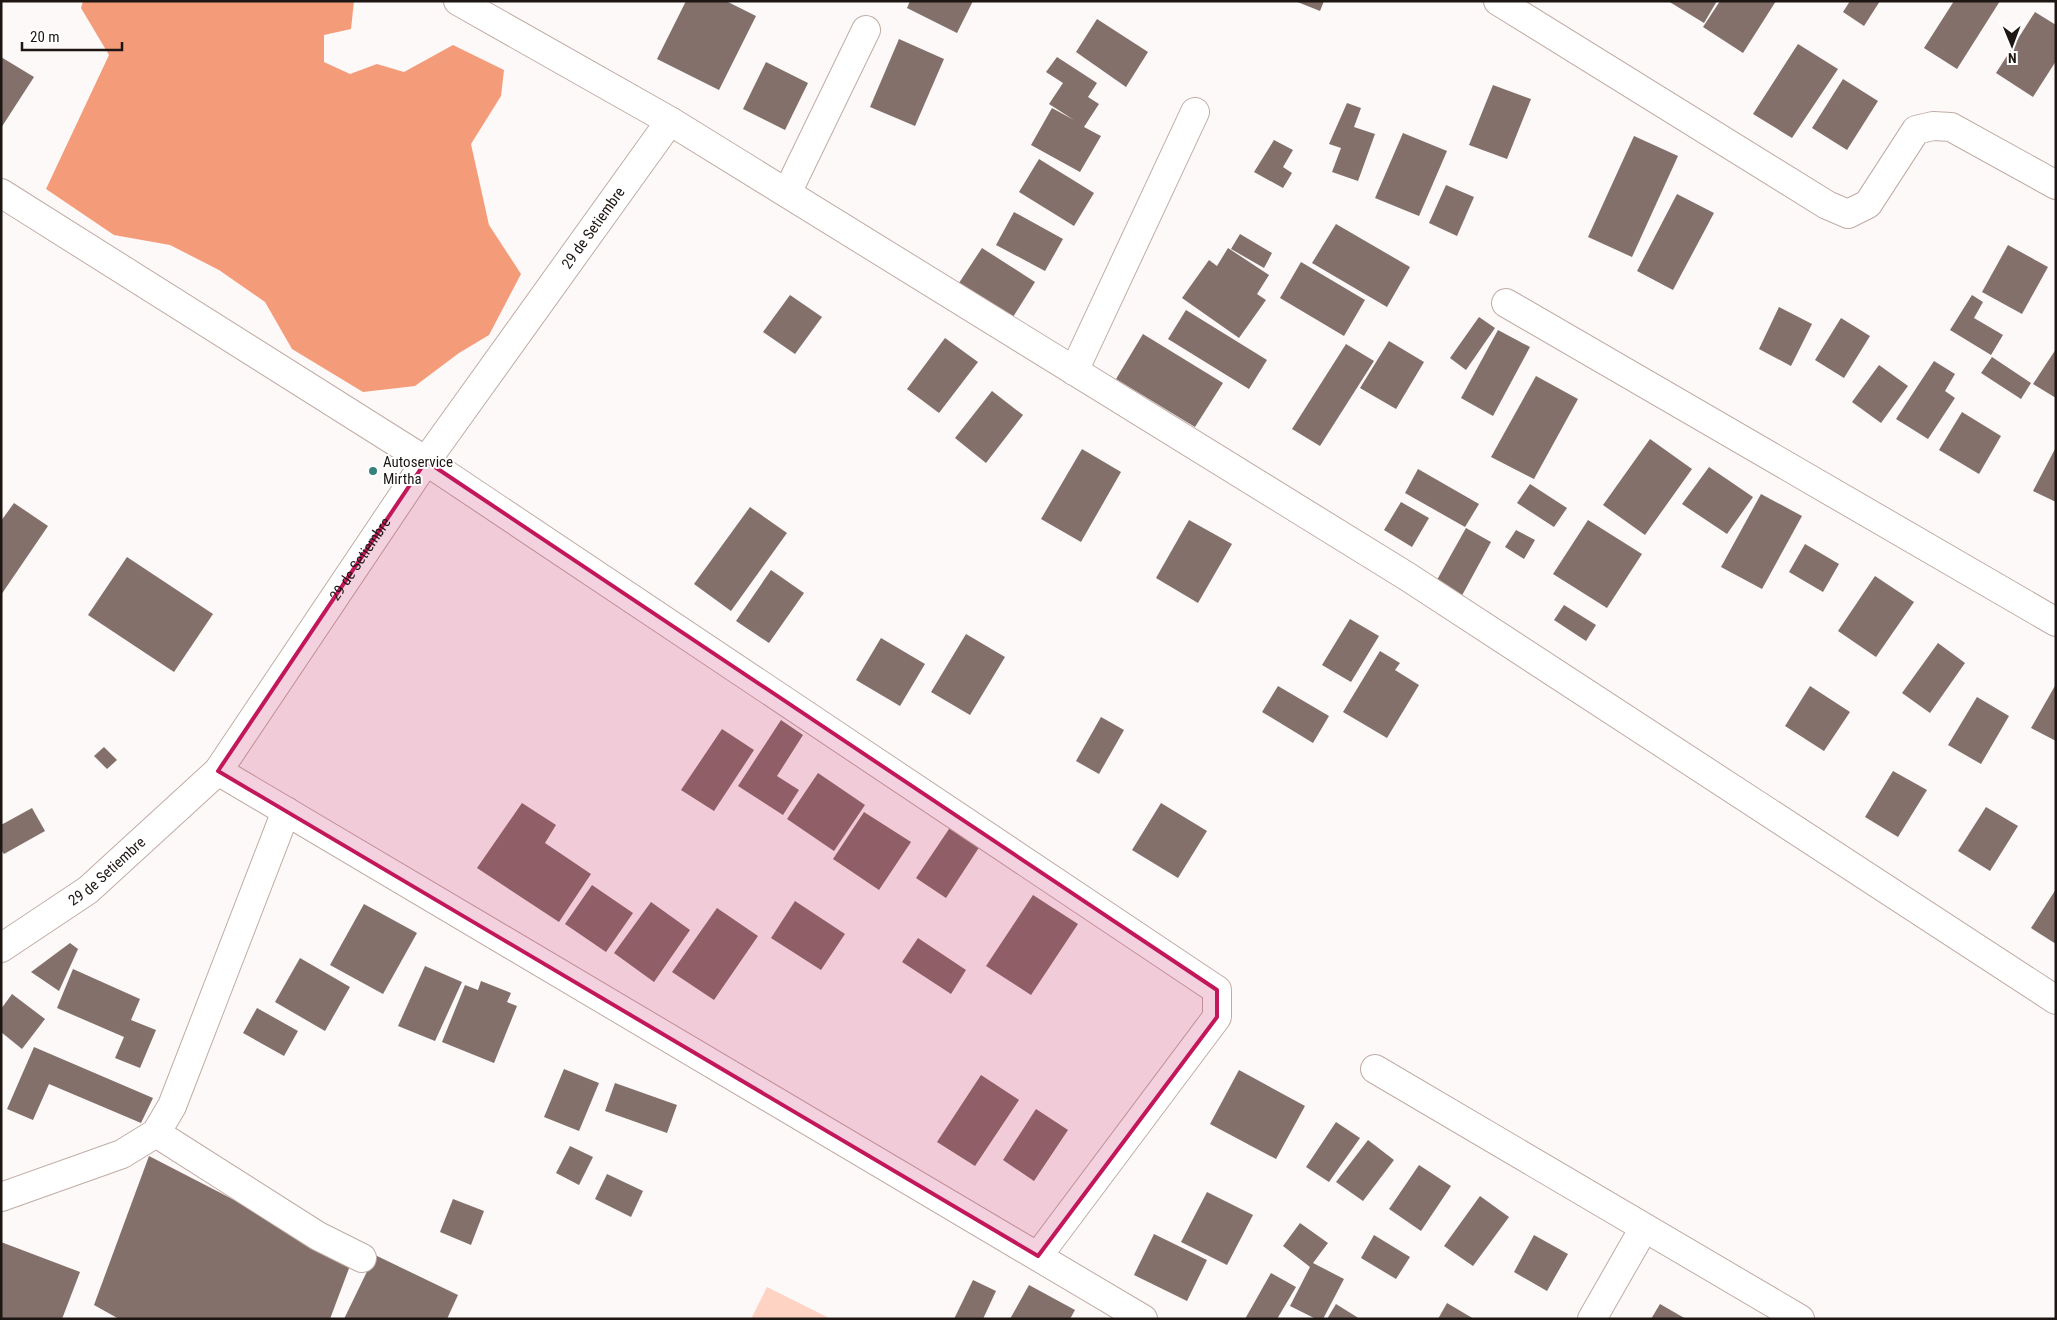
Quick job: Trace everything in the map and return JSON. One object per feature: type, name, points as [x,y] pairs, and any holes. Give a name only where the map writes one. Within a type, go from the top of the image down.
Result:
[{"type":"street","points":[[458,1],[670,120],[1408,577],[2056,1000]]},
{"type":"street","points":[[1498,1],[1827,205],[1848,214],[1868,204],[1916,130],[1934,126],[1951,127],[2056,185]]},
{"type":"street","points":[[787,193],[866,30]]},
{"type":"street","points":[[1074,371],[1195,112]]},
{"type":"street","name":"29 de Setiembre","points":[[1,948],[88,890],[218,771],[426,461],[670,120]]},
{"type":"street","points":[[1,194],[426,461],[1217,990],[1216,1017],[1038,1256]]},
{"type":"street","points":[[1506,303],[2056,622]]},
{"type":"street","points":[[218,771],[1038,1256],[1108,1309],[1143,1319]]},
{"type":"street","points":[[1,1196],[122,1154],[156,1133],[172,1106],[286,811]]},
{"type":"street","points":[[1374,1069],[1800,1319]]},
{"type":"street","points":[[156,1133],[318,1236],[362,1258]]},
{"type":"street","points":[[1592,1319],[1644,1228]]},
{"type":"highlighted area","points":[[426,461],[1217,990],[1217,1017],[1038,1256],[218,771]]},
{"type":"shaded area","points":[[83,1],[354,1],[351,29],[324,35],[324,62],[350,74],[377,64],[404,72],[453,45],[504,70],[501,96],[471,144],[489,225],[521,274],[489,335],[459,353],[415,386],[363,392],[292,349],[265,302],[219,270],[170,245],[114,235],[46,189],[109,55],[81,8]]},
{"type":"shaded area","points":[[767,1287],[831,1319],[751,1319]]},
{"type":"building","points":[[686,1],[726,1],[756,16],[719,90],[657,59]]},
{"type":"building","points":[[910,1],[973,1],[957,33],[907,8]]},
{"type":"building","points":[[1295,1],[1324,1],[1320,11]]},
{"type":"building","points":[[1668,1],[1717,1],[1704,23]]},
{"type":"building","points":[[1720,1],[1776,1],[1743,53],[1703,27]]},
{"type":"building","points":[[1850,1],[1880,1],[1864,26],[1843,12]]},
{"type":"building","points":[[1954,1],[2000,1],[1957,69],[1924,48]]},
{"type":"building","points":[[2035,12],[2056,25],[2056,61],[2033,97],[1996,73]]},
{"type":"building","points":[[1097,19],[1148,52],[1126,87],[1076,52]]},
{"type":"building","points":[[899,39],[944,59],[915,126],[870,107]]},
{"type":"building","points":[[1798,44],[1838,69],[1792,138],[1753,114]]},
{"type":"building","points":[[1,57],[34,77],[1,128]]},
{"type":"building","points":[[1057,57],[1097,83],[1088,97],[1099,104],[1084,127],[1101,136],[1080,172],[1031,145],[1052,108],[1074,120],[1049,104],[1063,83],[1046,72]]},
{"type":"building","points":[[766,62],[808,83],[785,130],[743,109]]},
{"type":"building","points":[[1843,79],[1878,101],[1847,150],[1812,128]]},
{"type":"building","points":[[1493,85],[1531,99],[1507,159],[1469,145]]},
{"type":"building","points":[[1347,103],[1361,108],[1354,127],[1375,134],[1358,181],[1332,172],[1341,148],[1329,144]]},
{"type":"building","points":[[1403,133],[1447,151],[1419,216],[1375,198]]},
{"type":"building","points":[[1634,136],[1678,156],[1632,257],[1588,237]]},
{"type":"building","points":[[1274,140],[1293,150],[1283,167],[1292,173],[1283,188],[1254,172]]},
{"type":"building","points":[[1039,159],[1094,193],[1074,226],[1019,192]]},
{"type":"building","points":[[1446,185],[1474,197],[1457,236],[1429,223]]},
{"type":"building","points":[[1677,194],[1714,213],[1673,290],[1637,271]]},
{"type":"building","points":[[1014,212],[1063,239],[1045,271],[996,245]]},
{"type":"building","points":[[1336,224],[1410,267],[1387,307],[1312,263]]},
{"type":"building","points":[[1240,234],[1272,253],[1264,268],[1231,249]]},
{"type":"building","points":[[2008,245],[2048,267],[2022,314],[1982,292]]},
{"type":"building","points":[[982,248],[1035,282],[1013,317],[959,283]]},
{"type":"building","points":[[1228,248],[1269,275],[1257,294],[1266,300],[1239,338],[1182,298],[1209,260],[1217,266]]},
{"type":"building","points":[[1301,262],[1365,300],[1344,336],[1280,298]]},
{"type":"building","points":[[790,295],[822,317],[795,354],[763,332]]},
{"type":"building","points":[[1972,295],[1983,302],[1974,318],[2003,335],[1991,355],[1950,330]]},
{"type":"building","points":[[1779,307],[1812,324],[1791,366],[1759,349]]},
{"type":"building","points":[[1186,310],[1267,360],[1249,389],[1168,339]]},
{"type":"building","points":[[1479,317],[1495,328],[1466,370],[1450,358]]},
{"type":"building","points":[[1841,318],[1870,336],[1844,378],[1815,360]]},
{"type":"building","points":[[1498,330],[1530,347],[1493,416],[1461,398]]},
{"type":"building","points":[[1143,334],[1223,383],[1195,427],[1116,379]]},
{"type":"building","points":[[945,338],[978,362],[939,413],[907,389]]},
{"type":"building","points":[[1389,341],[1424,362],[1396,409],[1360,388]]},
{"type":"building","points":[[1346,344],[1374,361],[1320,446],[1292,429]]},
{"type":"building","points":[[2056,349],[2056,398],[2033,384]]},
{"type":"building","points":[[1992,357],[2031,383],[2021,399],[1981,373]]},
{"type":"building","points":[[1934,361],[1955,374],[1945,391],[1955,398],[1928,439],[1896,419]]},
{"type":"building","points":[[1879,365],[1908,386],[1881,423],[1852,402]]},
{"type":"building","points":[[1536,376],[1578,399],[1534,479],[1491,457]]},
{"type":"building","points":[[992,391],[1023,415],[986,463],[955,438]]},
{"type":"building","points":[[1962,412],[2001,436],[1979,474],[1939,450]]},
{"type":"building","points":[[1650,439],[1692,469],[1645,535],[1603,505]]},
{"type":"building","points":[[2056,447],[2056,502],[2033,491]]},
{"type":"building","points":[[1082,449],[1121,472],[1081,542],[1041,519]]},
{"type":"building","points":[[1709,467],[1753,497],[1727,534],[1682,504]]},
{"type":"building","points":[[1418,469],[1479,504],[1465,527],[1405,493]]},
{"type":"building","points":[[1530,484],[1567,508],[1554,527],[1517,503]]},
{"type":"building","points":[[1761,494],[1802,516],[1762,589],[1721,567]]},
{"type":"building","points":[[1401,502],[1429,518],[1412,547],[1384,530]]},
{"type":"building","points":[[14,503],[48,526],[1,595],[1,521]]},
{"type":"building","points":[[750,507],[787,533],[731,611],[694,584]]},
{"type":"building","points":[[1189,520],[1232,544],[1198,603],[1156,578]]},
{"type":"building","points":[[1588,520],[1642,554],[1607,608],[1553,574]]},
{"type":"building","points":[[1466,528],[1491,542],[1459,601],[1433,587]]},
{"type":"building","points":[[1516,530],[1535,540],[1524,559],[1505,547]]},
{"type":"building","points":[[1805,544],[1839,564],[1823,592],[1789,572]]},
{"type":"building","points":[[127,557],[213,614],[174,672],[88,615]]},
{"type":"building","points":[[771,570],[804,593],[769,643],[736,621]]},
{"type":"building","points":[[1875,576],[1914,602],[1876,657],[1838,631]]},
{"type":"building","points":[[1564,605],[1596,625],[1586,641],[1554,620]]},
{"type":"building","points":[[1350,619],[1379,636],[1351,682],[1322,665]]},
{"type":"building","points":[[966,634],[1005,657],[970,715],[931,692]]},
{"type":"building","points":[[881,638],[925,664],[900,706],[856,680]]},
{"type":"building","points":[[1938,643],[1965,663],[1930,713],[1902,693]]},
{"type":"building","points":[[1380,651],[1400,663],[1395,670],[1419,685],[1387,738],[1343,712]]},
{"type":"building","points":[[2056,684],[2056,741],[2031,728]]},
{"type":"building","points":[[1278,686],[1329,716],[1313,743],[1262,712]]},
{"type":"building","points":[[1810,686],[1850,712],[1824,751],[1785,726]]},
{"type":"building","points":[[1977,697],[2009,716],[1981,764],[1948,745]]},
{"type":"building","points":[[1101,717],[1124,730],[1099,774],[1076,761]]},
{"type":"building","points":[[781,720],[803,735],[777,776],[799,790],[783,815],[738,786]]},
{"type":"building","points":[[722,729],[754,750],[714,811],[681,790]]},
{"type":"building","points":[[104,747],[117,760],[107,769],[94,756]]},
{"type":"building","points":[[1893,771],[1927,790],[1898,837],[1865,817]]},
{"type":"building","points":[[818,773],[865,805],[834,851],[787,819]]},
{"type":"building","points":[[522,803],[556,825],[545,843],[591,874],[559,922],[477,868]]},
{"type":"building","points":[[1161,803],[1207,831],[1178,878],[1132,850]]},
{"type":"building","points":[[1986,807],[2018,826],[1990,871],[1958,851]]},
{"type":"building","points":[[32,808],[45,831],[4,854],[1,850],[1,825]]},
{"type":"building","points":[[864,812],[911,842],[879,890],[833,859]]},
{"type":"building","points":[[951,826],[980,846],[946,898],[916,878]]},
{"type":"building","points":[[592,885],[633,913],[606,952],[565,924]]},
{"type":"building","points":[[2056,889],[2056,944],[2031,928]]},
{"type":"building","points":[[1033,895],[1078,924],[1031,995],[986,966]]},
{"type":"building","points":[[795,901],[845,934],[821,970],[771,938]]},
{"type":"building","points":[[651,902],[690,930],[654,982],[614,953]]},
{"type":"building","points":[[364,904],[417,933],[383,994],[330,965]]},
{"type":"building","points":[[717,908],[758,936],[714,1000],[672,972]]},
{"type":"building","points":[[918,938],[966,970],[951,994],[902,962]]},
{"type":"building","points":[[70,943],[78,949],[59,991],[31,972]]},
{"type":"building","points":[[300,958],[350,987],[325,1031],[275,1002]]},
{"type":"building","points":[[425,966],[462,982],[435,1041],[398,1026]]},
{"type":"building","points":[[73,969],[140,999],[131,1020],[156,1030],[140,1068],[115,1058],[124,1037],[57,1008]]},
{"type":"building","points":[[481,981],[511,993],[507,1002],[517,1006],[494,1063],[442,1042],[465,985],[478,990]]},
{"type":"building","points":[[12,994],[45,1019],[22,1049],[1,1032],[1,1009]]},
{"type":"building","points":[[257,1008],[298,1031],[284,1056],[243,1033]]},
{"type":"building","points":[[34,1047],[153,1098],[141,1123],[49,1084],[33,1120],[7,1109]]},
{"type":"building","points":[[564,1069],[599,1083],[579,1131],[544,1117]]},
{"type":"building","points":[[1239,1070],[1305,1106],[1276,1159],[1210,1124]]},
{"type":"building","points":[[981,1075],[1019,1100],[975,1166],[937,1142]]},
{"type":"building","points":[[615,1083],[677,1105],[667,1133],[605,1111]]},
{"type":"building","points":[[1036,1109],[1068,1130],[1034,1181],[1003,1160]]},
{"type":"building","points":[[1336,1122],[1360,1138],[1329,1182],[1306,1167]]},
{"type":"building","points":[[1368,1140],[1394,1160],[1363,1201],[1336,1182]]},
{"type":"building","points":[[570,1146],[593,1157],[579,1185],[556,1173]]},
{"type":"building","points":[[149,1156],[296,1232],[351,1263],[330,1319],[119,1319],[94,1305]]},
{"type":"building","points":[[1419,1165],[1451,1186],[1421,1231],[1389,1209]]},
{"type":"building","points":[[607,1174],[643,1191],[631,1217],[595,1199]]},
{"type":"building","points":[[1207,1192],[1253,1215],[1227,1265],[1181,1242]]},
{"type":"building","points":[[1480,1196],[1509,1217],[1473,1266],[1444,1246]]},
{"type":"building","points":[[453,1199],[484,1211],[471,1245],[440,1232]]},
{"type":"building","points":[[1300,1223],[1328,1243],[1313,1263],[1344,1279],[1323,1319],[1316,1319],[1290,1306],[1310,1267],[1283,1246]]},
{"type":"building","points":[[1154,1234],[1207,1260],[1187,1301],[1134,1275]]},
{"type":"building","points":[[1374,1235],[1410,1257],[1396,1279],[1361,1258]]},
{"type":"building","points":[[1534,1235],[1568,1254],[1547,1291],[1514,1272]]},
{"type":"building","points":[[1,1242],[80,1272],[62,1319],[1,1319]]},
{"type":"building","points":[[375,1255],[458,1295],[447,1319],[344,1319]]},
{"type":"building","points":[[1271,1273],[1296,1287],[1277,1319],[1245,1319]]},
{"type":"building","points":[[973,1280],[996,1291],[983,1319],[954,1319]]},
{"type":"building","points":[[1029,1285],[1075,1310],[1070,1319],[1010,1319]]},
{"type":"building","points":[[1447,1303],[1474,1319],[1438,1319]]},
{"type":"building","points":[[1336,1304],[1360,1319],[1327,1319]]},
{"type":"building","points":[[1660,1304],[1686,1319],[1651,1319]]},
{"type":"place","name":"Autoservice Mirtha","points":[[373,471]]}]
